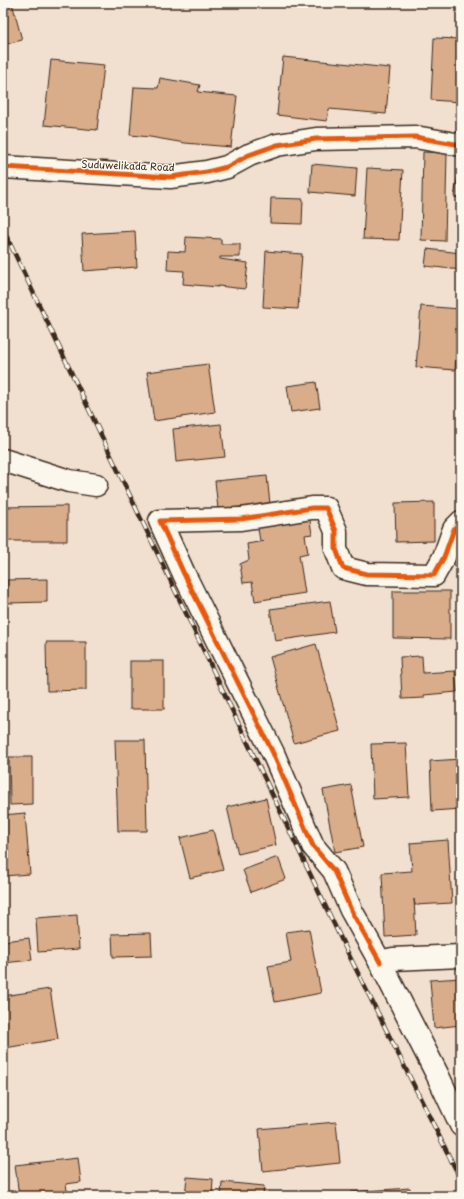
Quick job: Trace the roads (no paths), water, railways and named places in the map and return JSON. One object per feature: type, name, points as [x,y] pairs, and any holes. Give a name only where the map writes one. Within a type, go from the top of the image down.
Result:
[{"type":"street","name":"Suduwelikada Road","points":[[3,167],[170,177],[207,172],[227,167],[249,155],[276,145],[316,139],[415,137],[461,145]]},
{"type":"street","points":[[3,460],[69,481],[96,485]]},
{"type":"street","points":[[461,522],[454,529],[444,557],[434,575],[408,575],[367,574],[343,568],[336,549],[336,531],[326,508],[312,508],[241,519],[160,521],[184,574],[273,753],[313,846],[334,871],[351,910],[380,962],[437,1074],[461,1125]]},
{"type":"street","points":[[380,962],[392,959],[461,956]]},
{"type":"railway","points":[[3,229],[343,943],[461,1180]]}]
